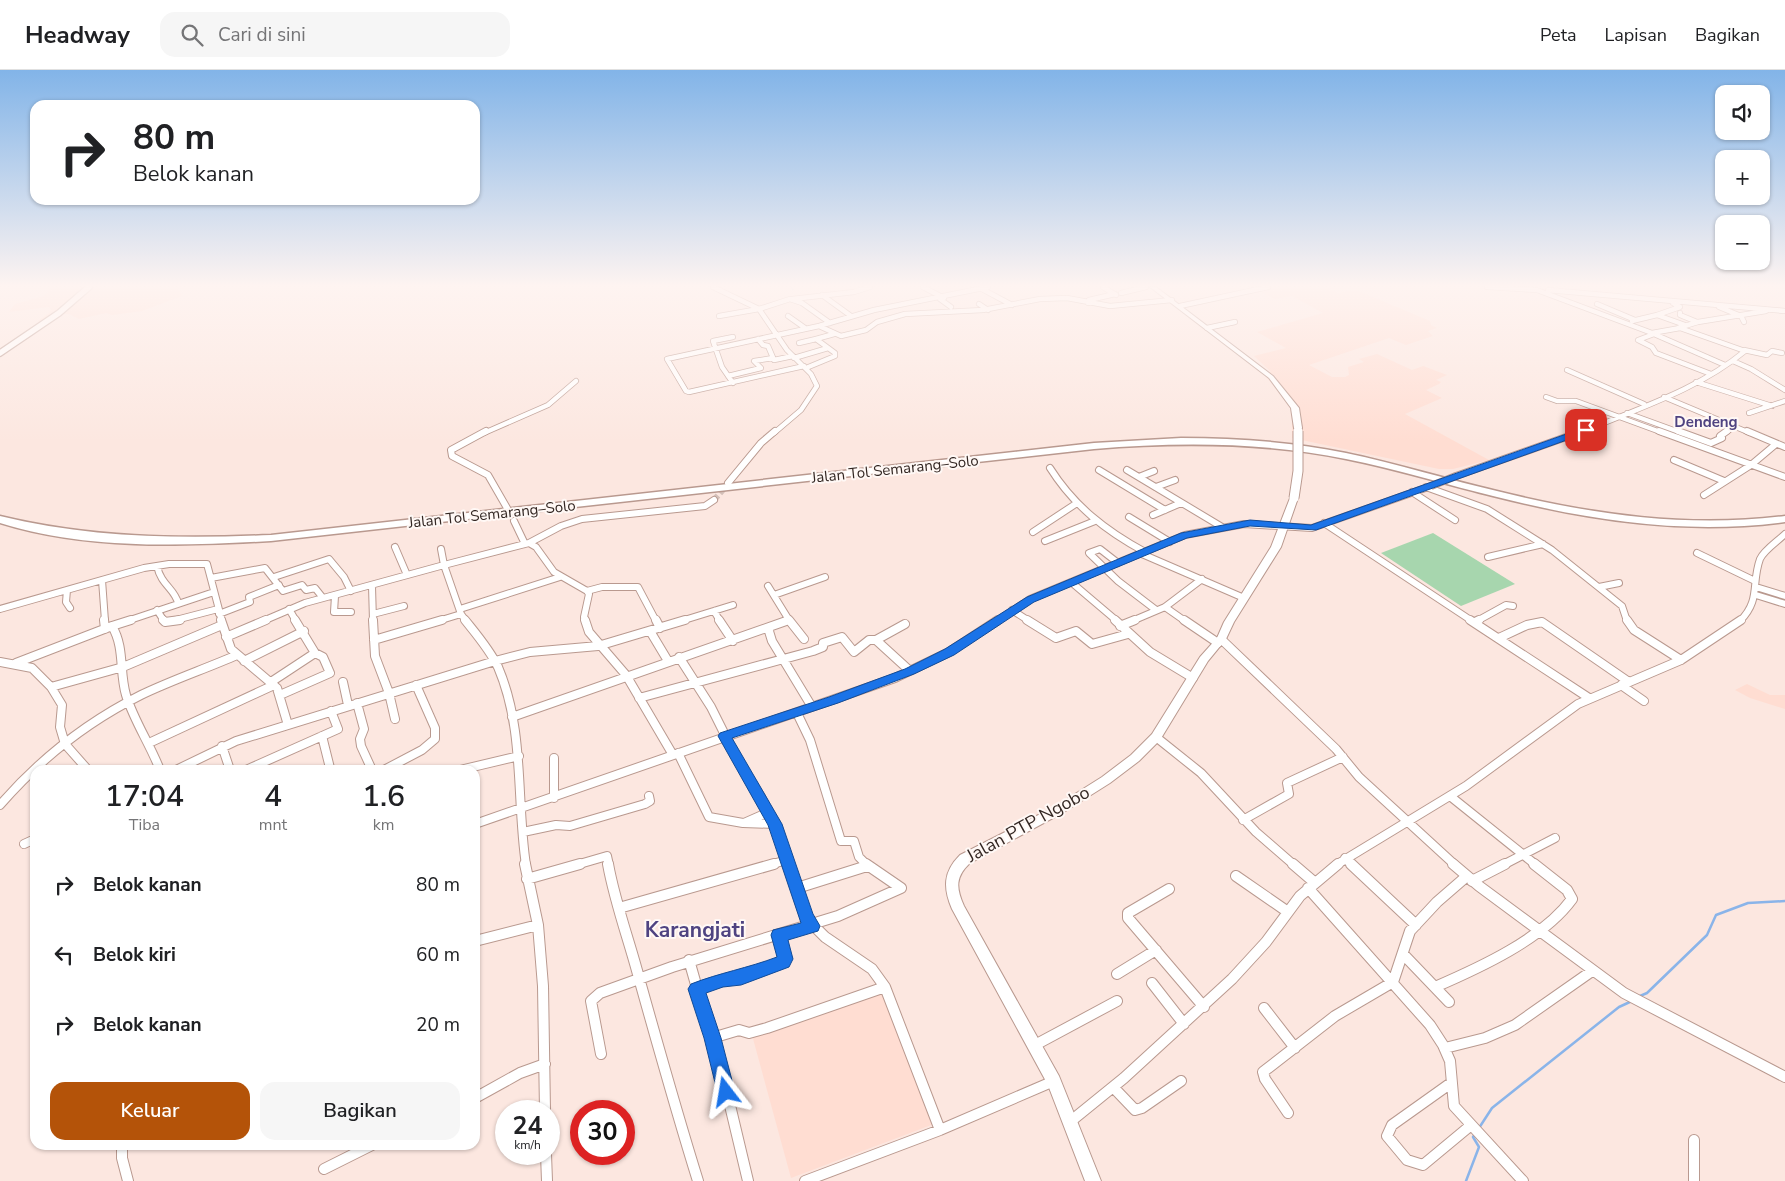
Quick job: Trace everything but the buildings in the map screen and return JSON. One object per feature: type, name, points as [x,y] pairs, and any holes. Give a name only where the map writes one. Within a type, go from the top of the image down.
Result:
[{"type":"highway","name":"Jalan Tol Semarang–Solo","points":[[0,519],[45,530],[98,538],[177,542],[271,538],[1094,446],[1187,439],[1260,442],[1326,452],[1500,495],[1606,516],[1699,524],[1785,519]]},
{"type":"highway","name":"Jalan Tol Semarang–Solo","points":[[0,527],[53,539],[94,544],[152,548],[219,547],[506,518],[1066,454],[1178,444],[1241,445],[1314,454],[1520,504],[1596,520],[1646,526],[1712,529],[1785,526]]},
{"type":"main road","name":"Jalan PTP Ngobo","points":[[1093,1181],[1054,1081],[959,909],[951,888],[952,872],[960,863],[977,852],[1060,809],[1106,780],[1135,758],[1156,737],[1204,659],[1219,641],[1276,547],[1294,498],[1298,428],[1295,408],[1261,367],[1222,339]]},
{"type":"street","points":[[0,353],[21,339]]},
{"type":"street","points":[[724,339],[713,341],[722,367],[733,383]]},
{"type":"street","points":[[770,365],[768,363],[776,362],[770,349],[758,339],[668,360],[687,392],[805,367],[835,356],[835,353],[816,340]]},
{"type":"street","points":[[728,483],[756,449],[801,410],[816,389],[816,382],[805,367],[779,339]]},
{"type":"street","points":[[800,343],[819,339]]},
{"type":"street","points":[[841,339],[842,344]]},
{"type":"street","points":[[1641,339],[1638,340],[1652,347],[1652,350],[1656,353],[1711,374]]},
{"type":"street","points":[[1665,339],[1725,365]]},
{"type":"street","points":[[1711,339],[1767,357],[1772,350],[1782,353]]},
{"type":"street","points":[[770,349],[785,347]]},
{"type":"street","points":[[728,376],[761,368],[754,361],[794,357],[828,348]]},
{"type":"street","points":[[480,822],[910,672],[949,652],[1012,610],[1041,594],[1194,533],[1250,523],[1310,528],[1569,437],[1618,417],[1696,382],[1734,361],[1744,350]]},
{"type":"street","points":[[1734,361],[1785,390]]},
{"type":"street","points":[[1567,370],[1644,404]]},
{"type":"street","points":[[507,508],[488,475],[465,465],[452,456],[451,450],[498,425],[548,405],[576,381]]},
{"type":"street","points":[[1696,382],[1772,406]]},
{"type":"street","points":[[1546,397],[1557,401],[1576,401],[1785,477]]},
{"type":"street","points":[[1664,397],[1785,447]]},
{"type":"street","points":[[1749,412],[1785,401]]},
{"type":"street","points":[[1627,412],[1711,443],[1718,447],[1716,453]]},
{"type":"street","points":[[1711,443],[1722,438],[1720,436],[1734,427]]},
{"type":"street","points":[[1704,494],[1751,465],[1776,444]]},
{"type":"street","points":[[1674,460],[1724,481]]},
{"type":"street","points":[[1050,468],[1061,485],[1102,528],[1143,553],[1244,598]]},
{"type":"street","points":[[1099,470],[1164,510]]},
{"type":"street","points":[[1127,470],[1222,527]]},
{"type":"street","points":[[1139,477],[1154,471]]},
{"type":"street","points":[[1156,487],[1175,480]]},
{"type":"street","points":[[1428,487],[1487,509],[1543,544],[1622,606],[1630,627],[1681,660]]},
{"type":"street","points":[[1412,492],[1454,520]]},
{"type":"street","points":[[226,636],[289,609],[323,598],[527,543],[578,520],[705,506],[714,500]]},
{"type":"street","points":[[1033,532],[1077,502]]},
{"type":"street","points":[[1152,515],[1181,503]]},
{"type":"street","points":[[1129,517],[1170,542]]},
{"type":"street","points":[[514,521],[527,543],[536,547],[554,572],[560,577],[587,590],[602,587],[638,587],[660,628]]},
{"type":"street","points":[[1045,540],[1095,521]]},
{"type":"street","points":[[1324,523],[1589,698]]},
{"type":"street","points":[[1071,1121],[1204,1007],[1257,953],[1311,885],[1345,858],[1408,823],[1450,796],[1589,698],[1681,660],[1737,624],[1747,614],[1756,587],[1761,557],[1785,534]]},
{"type":"street","points":[[1488,557],[1543,544]]},
{"type":"street","points":[[395,547],[407,575]]},
{"type":"street","points":[[441,549],[444,565],[448,571],[461,611],[494,661],[502,678],[512,717],[518,756],[527,878],[538,926],[543,986],[546,1100]]},
{"type":"street","points":[[1118,563],[1100,549],[1089,553],[1104,568],[1156,610]]},
{"type":"street","points":[[1697,553],[1785,604]]},
{"type":"street","points":[[274,577],[330,559],[344,577],[351,592]]},
{"type":"street","points":[[0,609],[158,566],[207,564],[226,636],[240,658],[273,684],[280,695],[288,725]]},
{"type":"street","points":[[158,566],[160,577],[170,592],[176,595],[178,603]]},
{"type":"street","points":[[211,578],[262,568],[268,569],[284,591],[301,584],[306,590],[314,588],[323,598]]},
{"type":"street","points":[[374,640],[560,577]]},
{"type":"street","points":[[774,596],[825,577]]},
{"type":"street","points":[[1120,626],[1165,607],[1202,579]]},
{"type":"street","points":[[102,580],[109,628],[121,645],[123,680],[128,702],[158,765]]},
{"type":"street","points":[[1071,582],[1150,652],[1193,678]]},
{"type":"street","points":[[1599,587],[1619,583]]},
{"type":"street","points":[[157,610],[165,622],[190,618],[250,602],[250,597],[279,585]]},
{"type":"street","points":[[372,586],[375,656],[389,693],[395,719]]},
{"type":"street","points":[[768,586],[788,620],[804,639]]},
{"type":"street","points":[[1756,587],[1785,596]]},
{"type":"street","points":[[68,590],[66,602],[70,608]]},
{"type":"street","points":[[587,590],[589,594],[584,617],[589,632],[598,646],[626,675],[675,754],[709,817],[743,823],[775,824]]},
{"type":"street","points":[[16,663],[157,610],[214,592]]},
{"type":"street","points":[[334,596],[334,612],[351,612]]},
{"type":"street","points":[[186,765],[222,746],[494,661],[530,652],[598,646],[733,605]]},
{"type":"street","points":[[1475,622],[1506,605],[1513,606]]},
{"type":"street","points":[[373,614],[404,606]]},
{"type":"street","points":[[1165,607],[1219,641],[1343,757],[1359,777],[1470,878],[1539,928],[1592,971],[1639,1002],[1785,1077]]},
{"type":"street","points":[[280,695],[330,673],[323,657],[315,653],[289,609]]},
{"type":"street","points":[[1012,610],[1056,638],[1076,631],[1092,644],[1128,634]]},
{"type":"street","points":[[714,611],[733,641]]},
{"type":"street","points":[[512,717],[626,675],[733,641],[788,620]]},
{"type":"street","points":[[1499,638],[1515,632],[1533,621],[1542,622],[1625,683],[1644,701]]},
{"type":"street","points":[[639,698],[694,682],[784,660],[820,649],[823,647],[823,642],[842,636],[854,652],[869,640],[876,640],[905,624]]},
{"type":"street","points":[[51,687],[123,667],[222,625]]},
{"type":"street","points":[[768,628],[772,641],[812,707]]},
{"type":"street","points":[[650,631],[668,661]]},
{"type":"street","points":[[38,765],[65,744],[128,702],[304,632]]},
{"type":"street","points":[[876,640],[910,672]]},
{"type":"street","points":[[149,743],[273,684],[315,653]]},
{"type":"street","points":[[679,657],[710,707],[724,736],[775,824],[806,918],[812,926],[872,969],[885,987],[940,1130]]},
{"type":"street","points":[[0,662],[16,663],[32,668],[51,687],[62,705],[60,728],[65,744],[84,765]]},
{"type":"street","points":[[343,682],[364,729],[360,739],[361,746],[370,765]]},
{"type":"street","points":[[394,765],[422,750],[435,739],[435,728],[416,685]]},
{"type":"street","points":[[257,765],[339,728],[331,711]]},
{"type":"street","points":[[601,1054],[591,1001],[607,989],[689,960],[812,926],[886,897],[901,888],[867,866],[859,857],[854,841],[844,842],[839,838],[810,740],[796,713]]},
{"type":"street","points":[[322,736],[329,765]]},
{"type":"street","points":[[1156,737],[1201,773],[1243,820],[1311,885],[1345,931],[1424,1015],[1445,1048],[1451,1065],[1451,1095],[1454,1106],[1524,1181]]},
{"type":"street","points":[[222,746],[228,765]]},
{"type":"street","points":[[480,765],[518,756]]},
{"type":"street","points":[[1243,820],[1289,794],[1287,783],[1343,757]]},
{"type":"street","points":[[554,758],[554,798]]},
{"type":"street","points":[[0,805],[30,773]]},
{"type":"street","points":[[523,832],[556,825],[570,826],[646,804],[650,801],[649,796]]},
{"type":"street","points":[[1434,987],[1457,978],[1539,928],[1568,905],[1572,896],[1450,796]]},
{"type":"street","points":[[743,823],[769,812]]},
{"type":"street","points":[[1288,1113],[1265,1079],[1263,1072],[1335,1016],[1393,982],[1410,931],[1445,894],[1470,878],[1524,856],[1555,838]]},
{"type":"street","points":[[24,844],[30,841]]},
{"type":"street","points":[[527,878],[606,856],[655,1042],[698,1181]]},
{"type":"street","points":[[1345,858],[1416,924]]},
{"type":"street","points":[[619,908],[787,860]]},
{"type":"street","points":[[797,888],[867,866]]},
{"type":"street","points":[[1236,876],[1288,912]]},
{"type":"street","points":[[1169,889],[1128,913],[1128,918],[1204,1007]]},
{"type":"street","points":[[480,940],[538,926]]},
{"type":"street","points":[[696,989],[723,980],[741,978],[784,962],[785,959],[779,935]]},
{"type":"street","points":[[1117,974],[1156,950]]},
{"type":"street","points":[[1403,954],[1449,1002]]},
{"type":"street","points":[[689,960],[712,1038],[742,1151],[748,1181]]},
{"type":"street","points":[[1445,1048],[1485,1038],[1515,1025],[1592,971]]},
{"type":"street","points":[[1152,983],[1184,1024]]},
{"type":"street","points":[[712,1038],[739,1030],[749,1033],[767,1028],[885,987]]},
{"type":"street","points":[[1035,1045],[1117,1001]]},
{"type":"street","points":[[1264,1008],[1295,1048]]},
{"type":"street","points":[[480,1095],[520,1073],[545,1064]]},
{"type":"street","points":[[805,1181],[940,1130],[1054,1081]]},
{"type":"street","points":[[1112,1087],[1135,1110],[1142,1108],[1181,1081]]},
{"type":"street","points":[[1451,1083],[1440,1088],[1428,1102],[1392,1125],[1388,1136],[1409,1160],[1419,1166],[1423,1165],[1472,1127]]},
{"type":"street","points":[[1694,1140],[1694,1181]]},
{"type":"street","points":[[122,1150],[122,1158],[128,1181]]},
{"type":"street","points":[[324,1169],[362,1150]]},
{"type":"street","points":[[546,1165],[547,1181]]},
{"type":"shaded area","points":[[1269,339],[1386,339],[1309,365],[1332,377],[1345,377],[1349,375],[1348,367],[1364,362],[1359,359],[1377,354],[1412,370],[1423,366],[1447,375],[1436,380],[1441,382],[1439,384],[1426,390],[1442,398],[1405,414],[1489,460],[1453,469],[1439,469],[1292,438],[1292,408],[1263,373],[1271,372],[1254,356],[1286,348]]},
{"type":"shaded area","points":[[1391,339],[1424,339],[1406,345]]},
{"type":"shaded area","points":[[1747,684],[1770,695],[1785,695],[1785,709],[1750,698],[1735,690]]},
{"type":"shaded area","points":[[883,989],[934,1124],[791,1178],[752,1035]]},
{"type":"green space","points":[[1433,533],[1515,584],[1461,606],[1381,553]]},
{"type":"waterway","points":[[1640,996],[1647,993],[1707,935],[1716,915],[1748,903],[1785,901]]},
{"type":"waterway","points":[[1479,1128],[1492,1108],[1619,1007],[1632,1001]]},
{"type":"waterway","points":[[1466,1181],[1479,1147],[1473,1137],[1475,1134]]},
{"type":"tunnel","points":[[714,500],[727,485]]},
{"type":"district","name":"Dendeng","points":[[1706,422]]},
{"type":"district","name":"Karangjati","points":[[695,930]]},
{"type":"route","points":[[726,1092],[712,1038],[696,989],[723,980],[741,978],[784,962],[784,952],[779,935],[812,926],[806,918],[775,824],[724,736],[881,684],[910,672],[949,652],[1030,599],[1185,536],[1222,527],[1250,523],[1312,528],[1586,430]]}]
